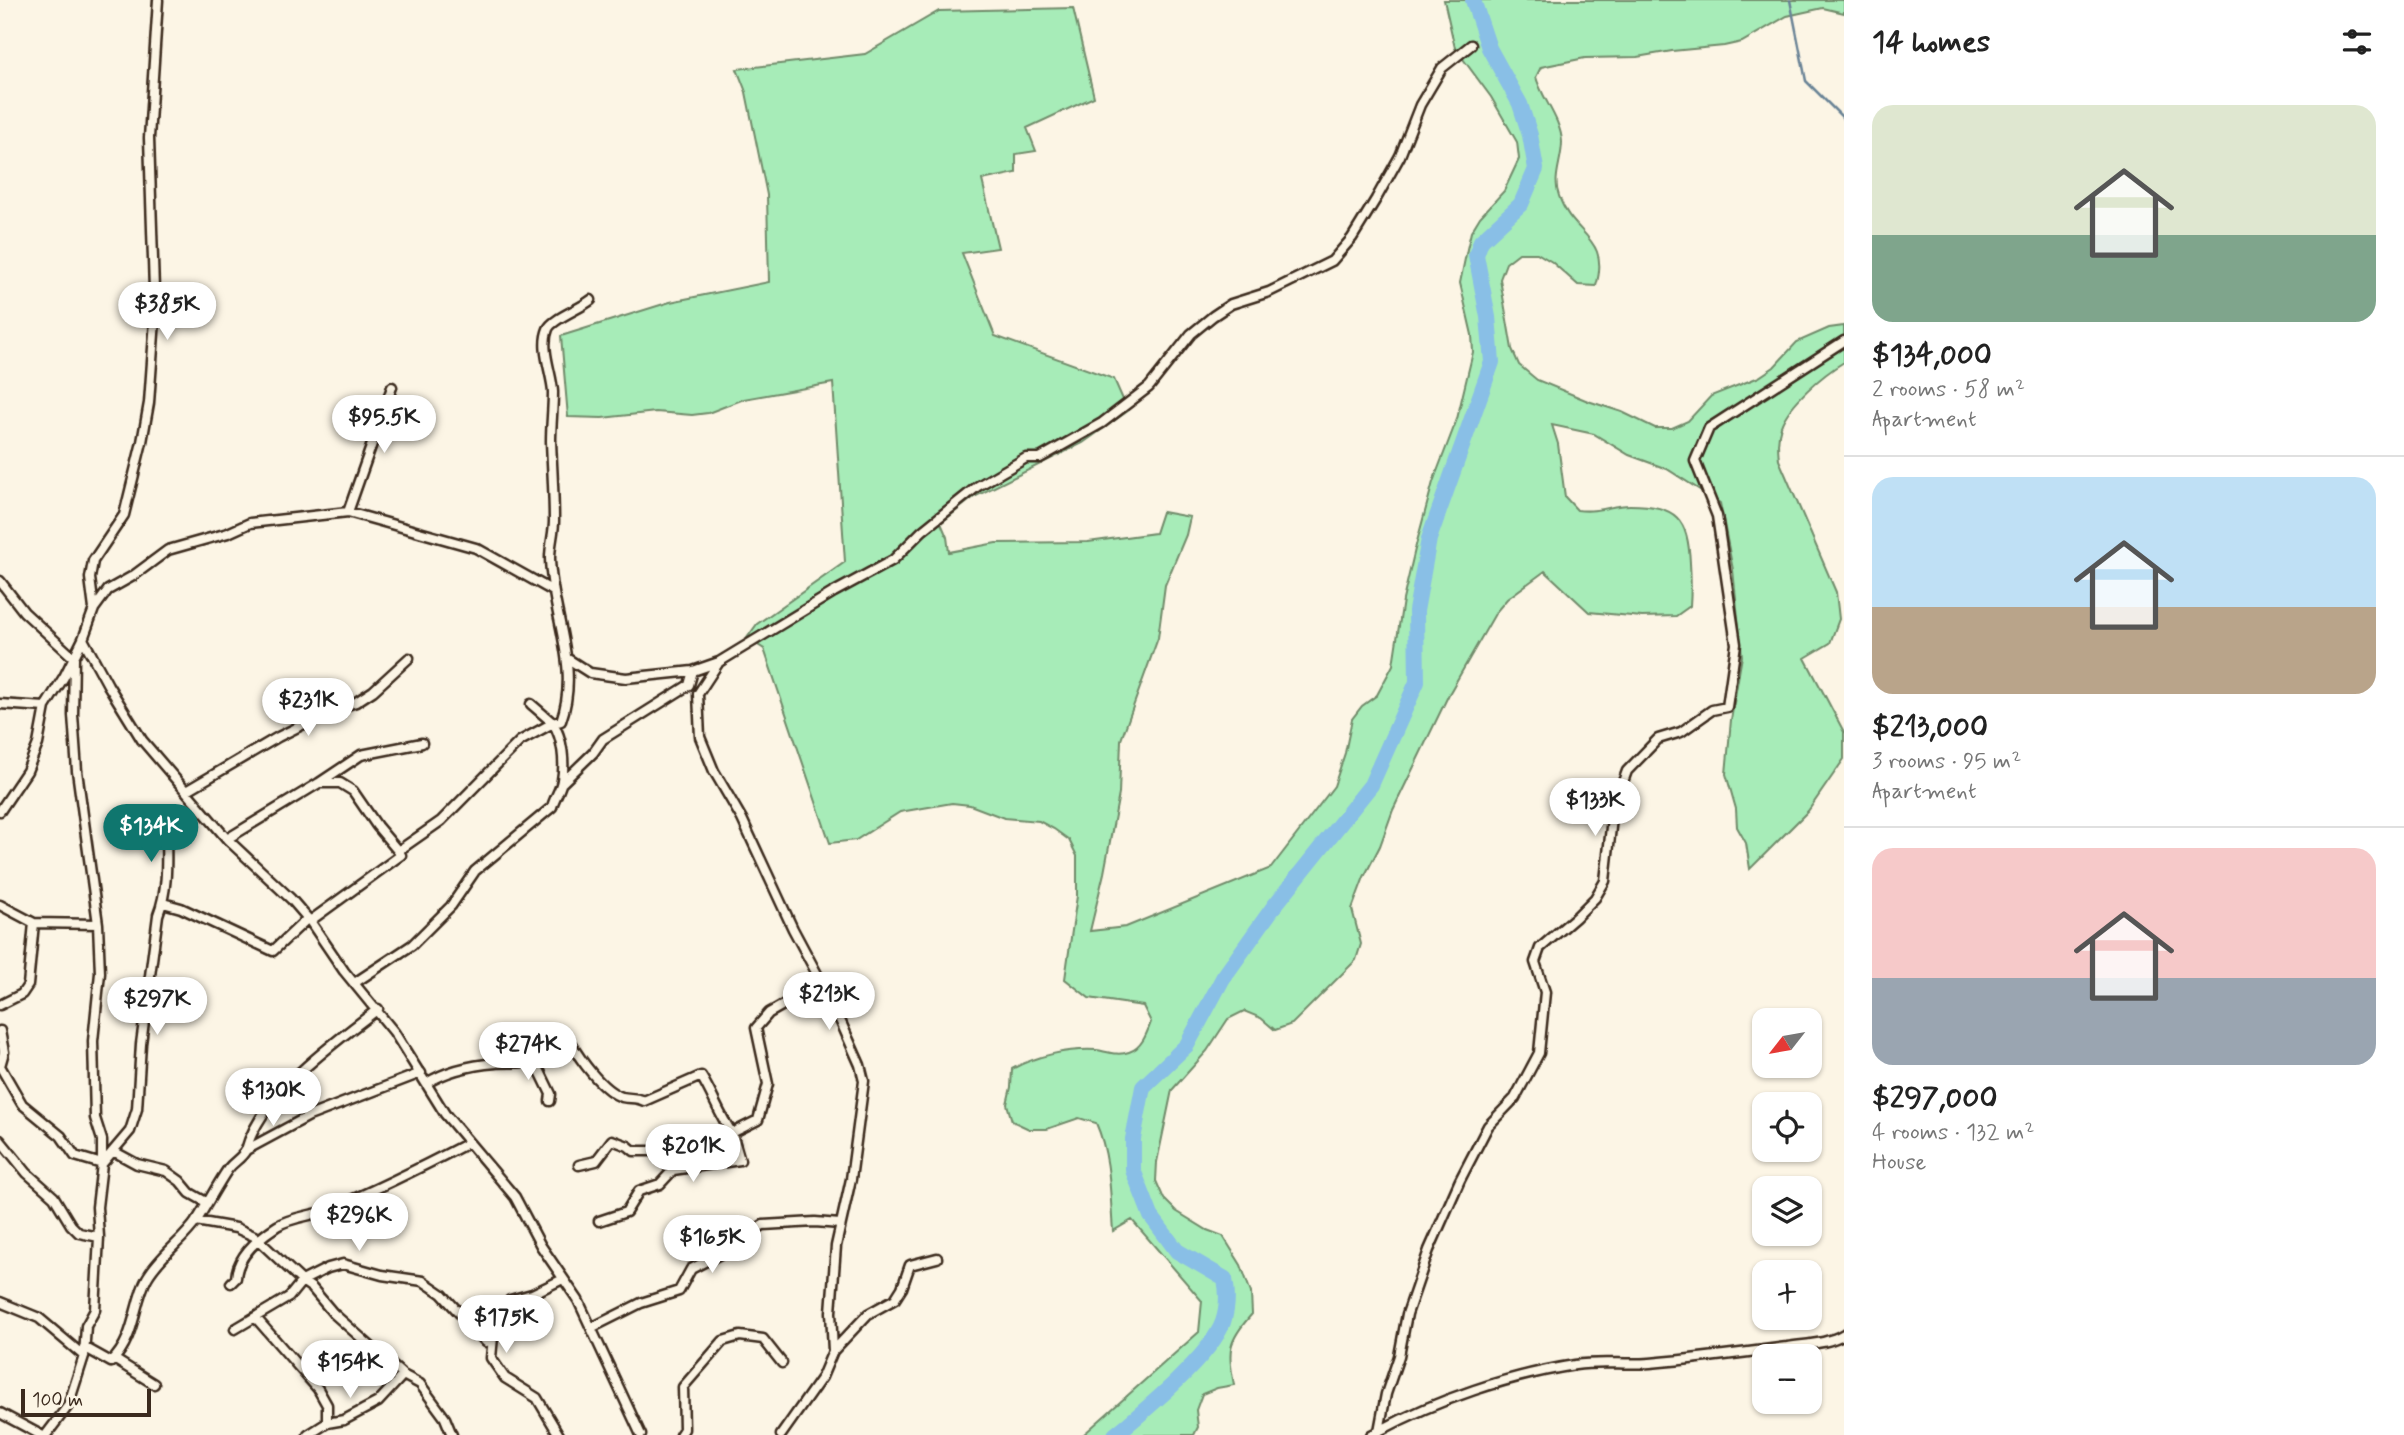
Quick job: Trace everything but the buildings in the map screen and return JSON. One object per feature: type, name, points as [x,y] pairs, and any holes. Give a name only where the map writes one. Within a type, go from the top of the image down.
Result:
[{"type":"street","points":[[94,609],[90,579],[93,561],[124,515],[149,403],[155,320],[149,138],[158,0]]},
{"type":"street","points":[[568,659],[590,673],[626,678],[693,671],[719,662],[834,592],[893,560],[922,531],[978,486],[1026,458],[1040,458],[1102,423],[1149,387],[1191,334],[1213,316],[1231,304],[1269,292],[1332,261],[1352,238],[1376,199],[1400,156],[1420,105],[1442,68],[1471,45]]},
{"type":"street","points":[[398,851],[441,821],[520,741],[561,721],[568,702],[568,659],[550,556],[554,525],[551,439],[553,391],[545,347],[547,331],[553,322],[580,309],[591,300]]},
{"type":"street","points":[[1375,1433],[1399,1356],[1407,1314],[1429,1250],[1488,1126],[1514,1098],[1539,1053],[1545,992],[1535,962],[1540,948],[1595,898],[1605,881],[1613,809],[1627,771],[1658,739],[1681,732],[1712,710],[1727,707],[1736,644],[1717,516],[1695,461],[1709,428],[1844,341]]},
{"type":"street","points":[[348,512],[392,387]]},
{"type":"street","points":[[0,811],[27,771],[37,744],[45,707],[74,659],[94,609],[108,590],[133,576],[168,550],[228,533],[250,523],[348,512],[476,548],[554,591]]},
{"type":"street","points":[[0,581],[24,612],[74,659],[73,716],[77,771],[98,924],[100,973],[93,1041],[95,1118],[102,1140],[97,1207],[99,1237],[95,1310],[86,1326],[84,1352],[68,1406],[44,1435],[0,1413]]},
{"type":"street","points":[[83,639],[142,740],[227,839],[291,899],[345,971],[378,1009],[445,1114],[515,1197],[541,1246],[578,1300],[641,1435]]},
{"type":"street","points":[[186,791],[278,737],[332,710],[356,702],[373,691],[409,658]]},
{"type":"street","points":[[719,662],[698,694],[700,737],[713,771],[742,819],[793,929],[832,1002],[860,1065],[864,1081],[851,1179],[836,1246],[831,1312],[833,1351]]},
{"type":"street","points":[[356,982],[412,945],[431,929],[460,895],[475,871],[552,807],[555,794],[562,783],[593,754],[603,738],[689,685],[693,671]]},
{"type":"street","points":[[0,704],[45,707]]},
{"type":"street","points":[[531,704],[553,723],[561,742],[562,783]]},
{"type":"street","points":[[227,839],[361,755],[422,743]]},
{"type":"street","points":[[163,903],[181,908],[272,951],[308,920],[401,855],[353,791],[340,783],[319,783]]},
{"type":"street","points":[[102,1164],[130,1131],[137,1109],[141,1044],[158,915],[163,903],[166,879],[166,827]]},
{"type":"street","points":[[0,905],[34,923],[98,924]]},
{"type":"street","points":[[0,1005],[22,994],[28,985],[34,923]]},
{"type":"street","points":[[732,1133],[758,1120],[766,1094],[768,1084],[756,1028],[769,1013],[799,996],[823,987]]},
{"type":"street","points":[[0,1302],[38,1318],[84,1352],[111,1362],[135,1322],[146,1280],[165,1254],[196,1221],[230,1166],[242,1158],[250,1137],[278,1096],[299,1073],[378,1009]]},
{"type":"street","points":[[0,1031],[4,1052],[0,1066],[22,1104],[61,1136],[75,1156],[102,1164]]},
{"type":"street","points":[[427,1083],[440,1075],[495,1063],[534,1059],[561,1043],[570,1042],[585,1068],[621,1096],[644,1101],[701,1076],[732,1133],[740,1160],[673,1170],[660,1184],[639,1191],[626,1212],[599,1221]]},
{"type":"street","points":[[534,1059],[551,1094],[550,1101]]},
{"type":"street","points":[[246,1150],[309,1116],[421,1073]]},
{"type":"street","points":[[0,1140],[27,1173],[54,1197],[79,1233],[99,1237]]},
{"type":"street","points":[[579,1165],[596,1161],[612,1140],[634,1151],[656,1151],[661,1160],[673,1170]]},
{"type":"street","points":[[231,1283],[236,1278],[236,1269],[244,1256],[278,1225],[322,1212],[390,1184],[468,1143]]},
{"type":"street","points":[[113,1151],[137,1164],[166,1171],[190,1193],[206,1202]]},
{"type":"street","points":[[196,1221],[236,1228],[254,1236],[312,1287],[333,1313],[403,1375],[420,1384],[445,1418],[452,1435]]},
{"type":"street","points":[[591,1328],[641,1303],[679,1291],[691,1269],[720,1254],[763,1225],[814,1222],[840,1224]]},
{"type":"street","points":[[781,1435],[822,1377],[833,1351],[868,1314],[895,1298],[902,1288],[910,1265],[937,1258]]},
{"type":"street","points":[[235,1329],[289,1297],[302,1281],[315,1273],[343,1264],[382,1275],[423,1281],[442,1294],[486,1342],[493,1337]]},
{"type":"street","points":[[559,1435],[537,1398],[505,1378],[491,1359],[493,1337],[510,1300],[532,1294],[563,1279]]},
{"type":"street","points":[[256,1318],[318,1389],[327,1405],[327,1423]]},
{"type":"street","points":[[1375,1433],[1404,1418],[1455,1398],[1518,1378],[1577,1364],[1647,1363],[1752,1352],[1837,1338],[1844,1334]]},
{"type":"street","points":[[680,1435],[684,1429],[682,1387],[723,1341],[740,1336],[763,1339],[782,1363]]},
{"type":"street","points":[[114,1359],[154,1384]]},
{"type":"street","points":[[308,1435],[327,1423],[344,1420],[378,1402],[403,1375]]},
{"type":"green space","points":[[1444,0],[1844,0],[1844,13],[1823,8],[1787,16],[1742,42],[1724,46],[1637,57],[1585,58],[1541,67],[1536,77],[1561,134],[1557,189],[1572,220],[1594,246],[1599,269],[1596,286],[1578,285],[1552,262],[1537,253],[1519,253],[1506,263],[1500,279],[1512,349],[1519,365],[1537,380],[1622,412],[1655,428],[1672,428],[1688,421],[1711,396],[1759,377],[1774,367],[1797,342],[1829,328],[1844,326],[1844,362],[1817,381],[1791,408],[1781,426],[1778,443],[1779,460],[1836,592],[1839,619],[1830,643],[1805,658],[1844,732],[1844,759],[1808,811],[1750,869],[1746,843],[1737,827],[1736,809],[1726,774],[1731,720],[1742,656],[1733,570],[1720,503],[1667,469],[1629,455],[1594,434],[1552,425],[1558,444],[1565,497],[1577,510],[1623,505],[1646,506],[1669,512],[1683,525],[1689,548],[1690,606],[1676,616],[1642,617],[1589,612],[1545,571],[1507,599],[1496,612],[1449,694],[1364,877],[1352,909],[1361,944],[1356,960],[1292,1024],[1275,1030],[1261,1018],[1244,1011],[1228,1019],[1207,1051],[1172,1090],[1157,1162],[1156,1181],[1164,1199],[1176,1211],[1207,1230],[1223,1236],[1241,1265],[1251,1293],[1252,1314],[1238,1332],[1231,1347],[1234,1385],[1202,1394],[1196,1410],[1198,1427],[1194,1435],[1083,1435],[1199,1332],[1202,1301],[1132,1220],[1113,1231],[1105,1149],[1096,1123],[1079,1118],[1047,1129],[1029,1129],[1012,1121],[1007,1104],[1012,1069],[1064,1052],[1129,1052],[1141,1044],[1151,1022],[1143,1006],[1089,998],[1065,979],[1077,896],[1077,856],[1069,840],[1039,821],[1004,818],[970,805],[952,803],[900,812],[856,840],[830,843],[764,649],[747,638],[757,624],[845,562],[833,383],[744,399],[708,413],[692,415],[656,412],[602,418],[568,417],[561,336],[670,302],[769,282],[767,195],[746,92],[737,69],[865,54],[939,11],[1073,8],[1094,97],[1027,128],[1036,151],[1016,154],[1016,173],[982,180],[998,248],[962,253],[995,336],[1114,379],[1128,411],[1083,443],[974,497],[941,523],[949,552],[996,543],[1088,542],[1155,533],[1162,512],[1190,517],[1186,535],[1165,585],[1158,638],[1121,740],[1119,794],[1090,931],[1126,927],[1271,868],[1334,786],[1352,719],[1362,706],[1377,695],[1393,665],[1403,600],[1415,549],[1433,482],[1457,419],[1473,352],[1472,335],[1460,283],[1471,232],[1480,217],[1504,191],[1519,159],[1517,142],[1491,97],[1455,48]]},
{"type":"waterway","points":[[1115,1435],[1175,1382],[1205,1351],[1223,1322],[1227,1306],[1225,1279],[1177,1251],[1151,1216],[1133,1170],[1133,1139],[1143,1087],[1187,1045],[1223,978],[1275,905],[1371,785],[1417,682],[1416,611],[1429,539],[1492,362],[1488,317],[1476,255],[1481,241],[1521,204],[1536,169],[1530,135],[1520,104],[1489,48],[1473,0]]},
{"type":"waterway","points":[[1790,0],[1806,81],[1844,119]]}]
